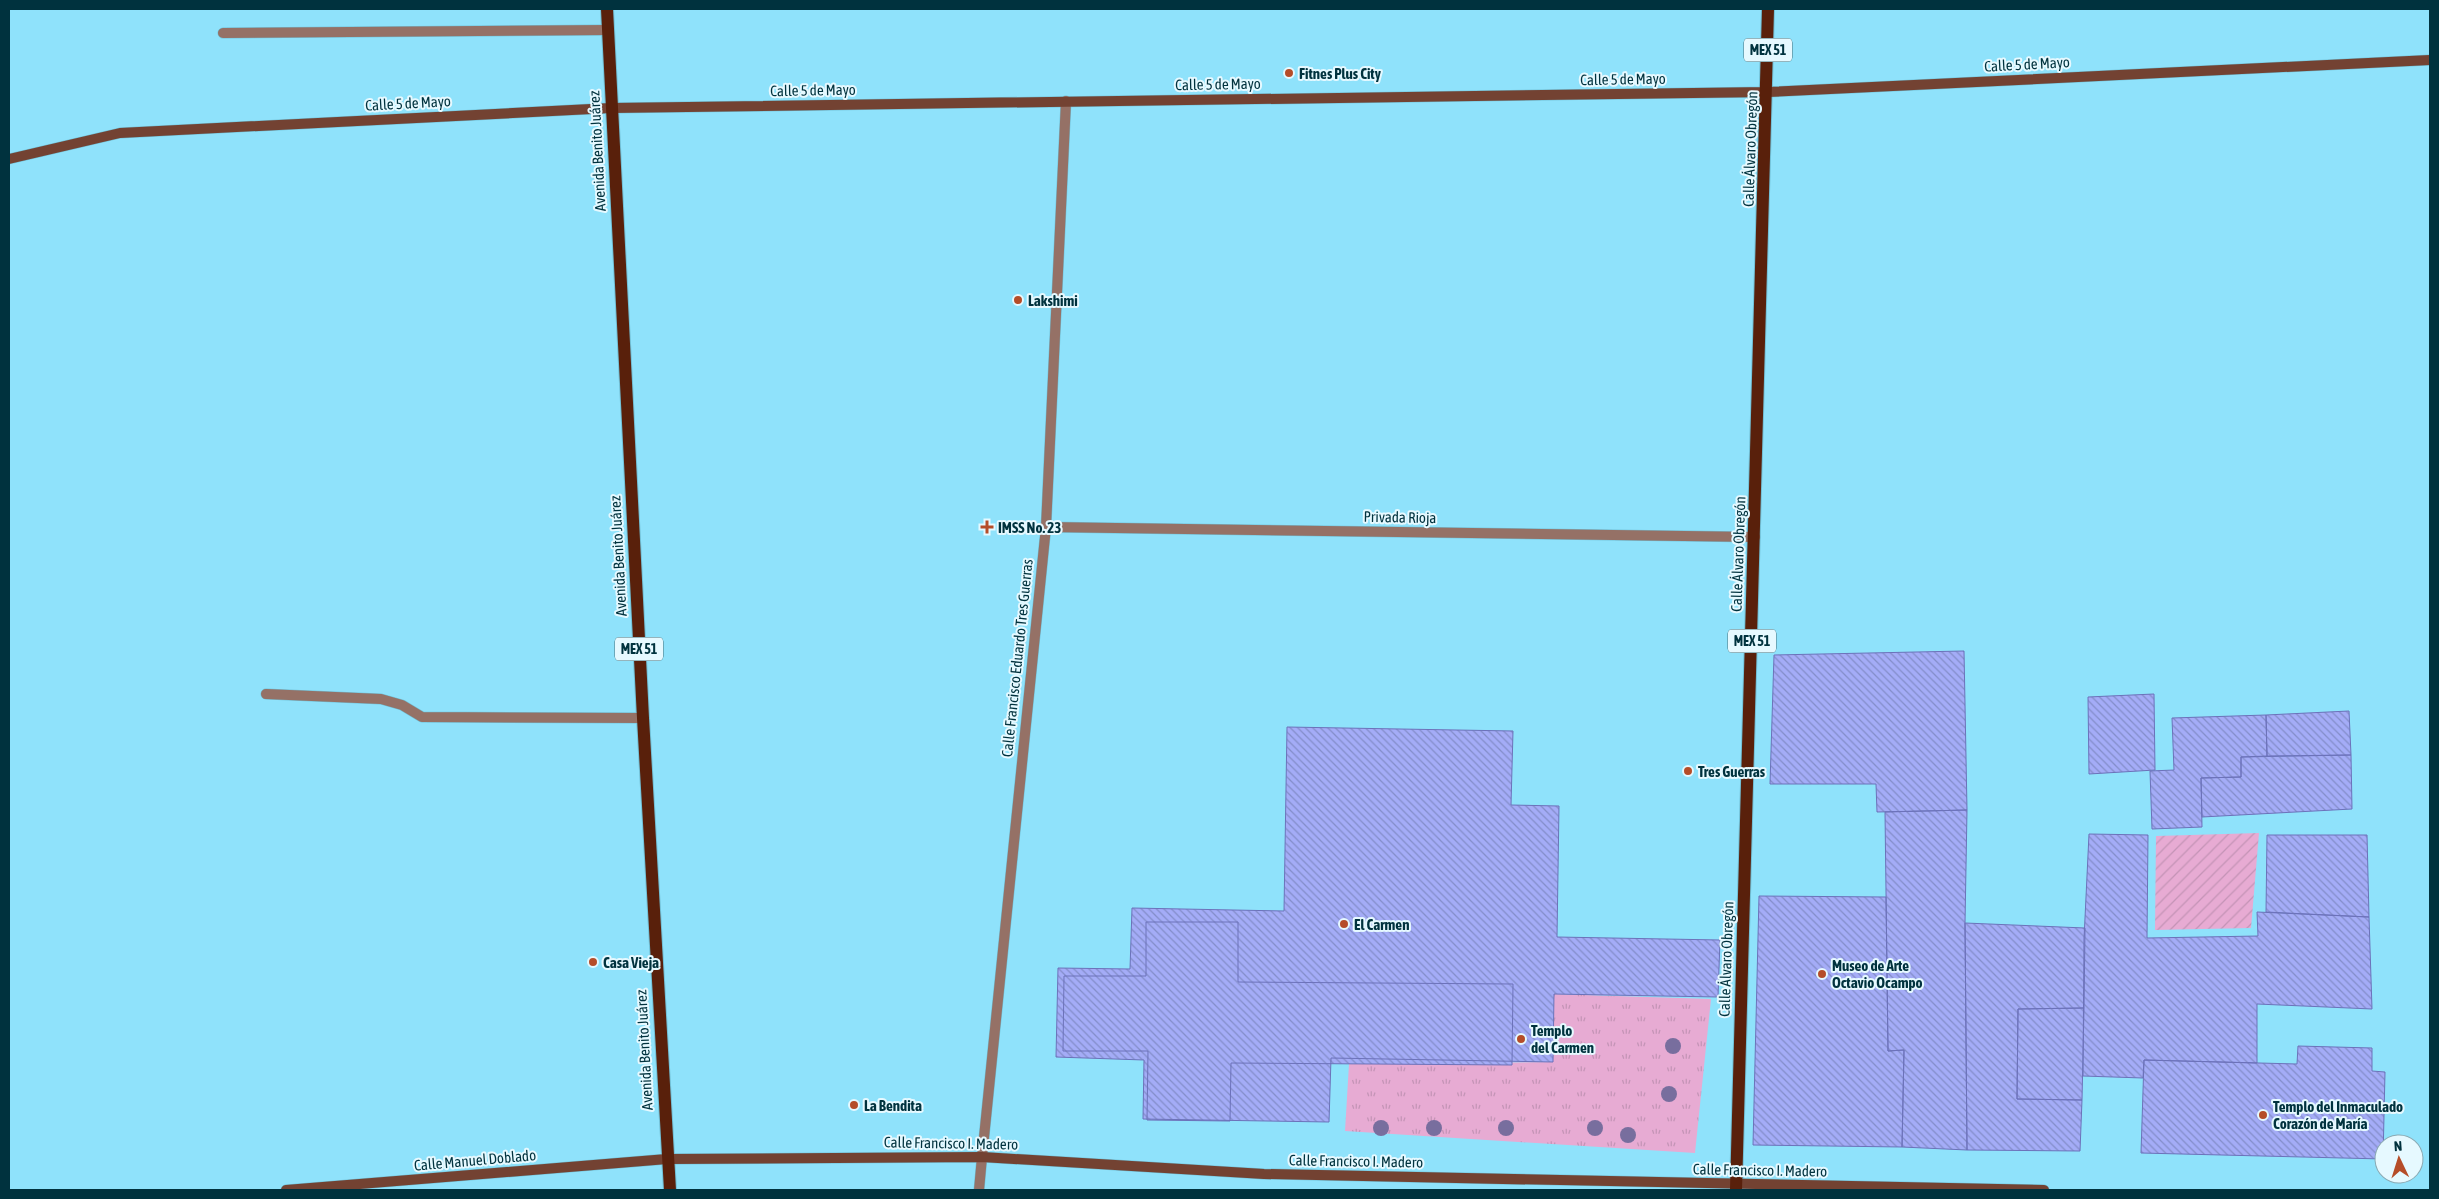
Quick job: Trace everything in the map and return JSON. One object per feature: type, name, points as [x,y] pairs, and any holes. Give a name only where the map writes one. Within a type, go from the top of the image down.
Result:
[{"type":"main road","name":"Avenida Benito Juárez","points":[[607,9],[666,1159],[670,1190]]},
{"type":"main road","name":"Calle Álvaro Obregón","points":[[1736,1188],[1768,92],[1768,9]]},
{"type":"main road","name":"Calle 5 de Mayo","points":[[9,159],[120,133],[611,108],[1768,92],[2430,60]]},
{"type":"main road","name":"Calle Francisco I. Madero","points":[[666,1159],[982,1157],[1264,1174],[1736,1188],[2044,1190]]},
{"type":"main road","name":"Calle Manuel Doblado","points":[[286,1190],[666,1159]]},
{"type":"street","points":[[223,33],[608,30]]},
{"type":"street","name":"Calle Francisco Eduardo Tres Guerras","points":[[979,1190],[1046,527],[1066,101]]},
{"type":"street","name":"Privada Rioja","points":[[1046,527],[1755,537]]},
{"type":"street","points":[[266,694],[381,699],[402,706],[422,717],[643,718]]},
{"type":"green space","points":[[2259,833],[2251,928],[2155,930],[2156,836]]},
{"type":"green space","points":[[1554,994],[1711,999],[1695,1153],[1345,1131],[1349,1064],[1553,1062]]},
{"type":"building","points":[[1964,651],[1967,810],[1877,812],[1876,784],[1770,784],[1774,655]]},
{"type":"building","points":[[2154,694],[2155,770],[2089,774],[2088,697]]},
{"type":"building","points":[[2349,711],[2351,755],[2267,756],[2266,715]]},
{"type":"building","points":[[2266,715],[2267,756],[2241,757],[2241,777],[2201,778],[2202,827],[2152,829],[2150,771],[2174,770],[2172,718]]},
{"type":"building","name":"El Carmen","points":[[1287,727],[1513,731],[1511,805],[1559,806],[1557,937],[1720,940],[1718,997],[1554,994],[1553,1062],[1331,1058],[1329,1122],[1143,1119],[1144,1060],[1056,1057],[1058,968],[1130,969],[1132,908],[1284,911]]},
{"type":"building","points":[[2351,755],[2352,809],[2202,817],[2201,778],[2241,777],[2241,757]]},
{"type":"building","points":[[1967,810],[1965,923],[1967,1150],[1902,1147],[1904,1050],[1888,1051],[1885,812]]},
{"type":"building","points":[[2089,834],[2148,835],[2147,938],[2258,936],[2257,912],[2369,917],[2372,1009],[2257,1004],[2257,1063],[2144,1060],[2143,1078],[2083,1076],[2084,939]]},
{"type":"building","points":[[2267,835],[2367,835],[2369,917],[2266,912]]},
{"type":"building","name":"Museo de Arte Octavio Ocampo","points":[[1759,896],[1886,897],[1888,1051],[1904,1050],[1902,1147],[1753,1145]]},
{"type":"building","points":[[1146,922],[1238,922],[1238,982],[1513,984],[1512,1065],[1231,1063],[1230,1121],[1147,1120],[1148,1051],[1063,1051],[1064,976],[1146,976]]},
{"type":"building","points":[[1965,923],[2085,928],[2084,1008],[2018,1009],[2017,1099],[2082,1100],[2080,1151],[1967,1150]]},
{"type":"building","points":[[2084,1008],[2082,1100],[2017,1099],[2018,1009]]},
{"type":"building","name":"Templo del Inmaculado Corazón de María","points":[[2298,1046],[2372,1048],[2372,1071],[2385,1072],[2384,1134],[2374,1134],[2374,1159],[2141,1153],[2144,1060],[2297,1064]]},
{"type":"place","name":"Fitnes Plus City","points":[[1289,73]]},
{"type":"place","name":"Lakshimi","points":[[1018,300]]},
{"type":"place","name":"IMSS No. 23","points":[[987,527]]},
{"type":"place","name":"Tres Guerras","points":[[1688,771]]},
{"type":"place","name":"El Carmen","points":[[1344,924]]},
{"type":"place","name":"Casa Vieja","points":[[593,962]]},
{"type":"place","name":"Museo de Arte Octavio Ocampo","points":[[1822,974]]},
{"type":"place","name":"Templo del Carmen","points":[[1521,1039]]},
{"type":"place","name":"La Bendita","points":[[854,1105]]},
{"type":"place","name":"Templo del Inmaculado Corazón de María","points":[[2263,1115]]}]
